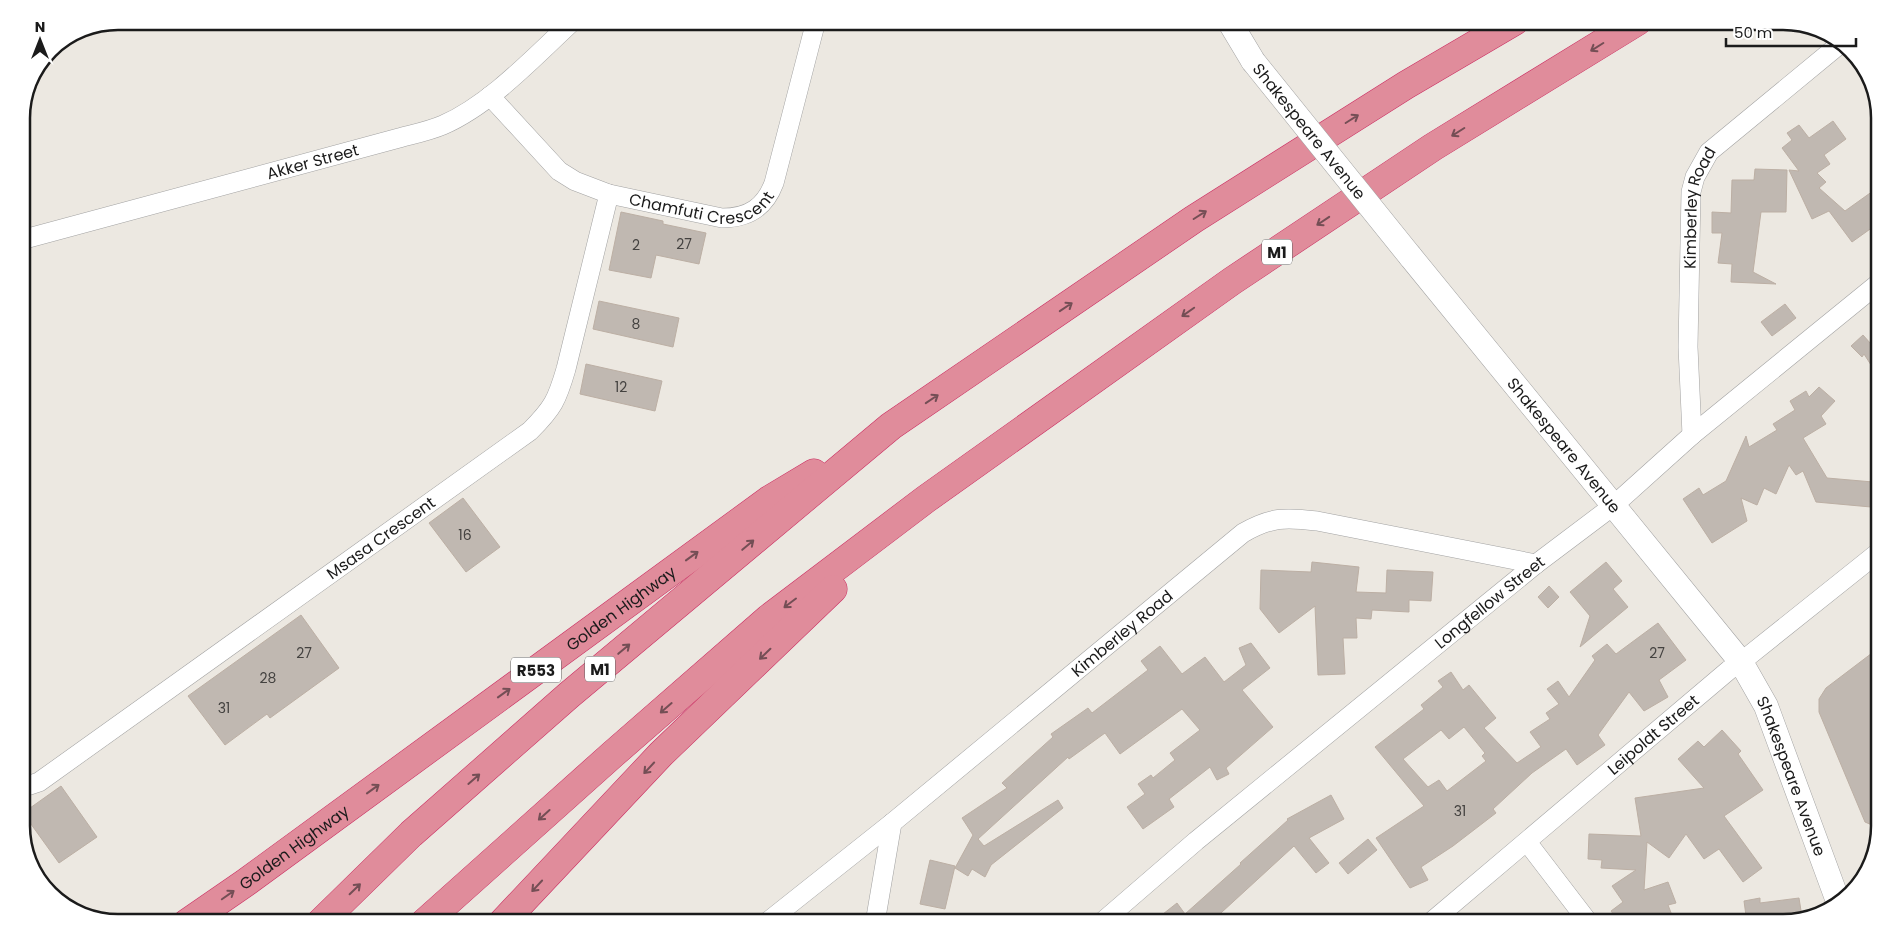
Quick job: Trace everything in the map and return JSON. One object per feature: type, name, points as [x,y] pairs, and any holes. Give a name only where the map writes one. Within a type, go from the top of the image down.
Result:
[{"type":"highway","name":"M1","points":[[329,914],[411,834],[569,695],[892,426],[1194,219],[1406,85],[1500,30]]},
{"type":"highway","name":"M1","points":[[434,914],[769,618],[926,499],[1240,276],[1433,147],[1623,30]]},
{"type":"highway","name":"Golden Highway","points":[[201,914],[769,500],[892,426]]},
{"type":"highway","points":[[510,914],[661,754],[926,499]]},
{"type":"street","name":"Akker Street","points":[[30,238],[444,124],[490,96],[563,30]]},
{"type":"street","name":"Chamfuti Crescent","points":[[490,96],[559,171],[575,181],[609,194],[722,218],[742,217],[756,210],[766,200],[774,183],[814,30]]},
{"type":"street","name":"Shakespeare Avenue","points":[[1234,30],[1253,61],[1741,662],[1766,706],[1836,896]]},
{"type":"street","name":"Kimberley Road","points":[[1692,435],[1688,347],[1690,217],[1695,178],[1710,152],[1836,48]]},
{"type":"street","name":"Msasa Crescent","points":[[30,785],[39,782],[530,431],[549,412],[558,396],[566,369],[609,194]]},
{"type":"street","name":"Longfellow Street","points":[[1111,914],[1196,841],[1536,564],[1613,506],[1692,435],[1871,289]]},
{"type":"street","name":"Kimberley Road","points":[[777,914],[892,823],[1243,533],[1261,523],[1276,519],[1295,518],[1317,521],[1536,564]]},
{"type":"street","name":"Leipoldt Street","points":[[1441,914],[1729,670],[1871,559]]},
{"type":"street","points":[[877,914],[892,823]]},
{"type":"street","points":[[1527,842],[1582,914]]},
{"type":"building","points":[[1833,121],[1846,139],[1824,155],[1830,164],[1817,173],[1826,182],[1819,188],[1845,211],[1871,192],[1871,228],[1852,242],[1829,211],[1812,219],[1789,170],[1799,171],[1782,148],[1792,140],[1787,133],[1799,125],[1809,138]]},
{"type":"building","points":[[1755,169],[1787,170],[1786,212],[1761,212],[1753,272],[1776,284],[1731,282],[1732,264],[1718,263],[1722,233],[1712,233],[1712,212],[1731,213],[1732,180],[1754,180]]},
{"type":"building","points":[[621,212],[663,221],[663,224],[706,233],[699,264],[656,255],[651,278],[609,270]]},
{"type":"building","points":[[599,301],[679,318],[673,347],[593,329]]},
{"type":"building","points":[[1785,304],[1796,318],[1772,336],[1761,322]]},
{"type":"building","points":[[1863,335],[1871,344],[1871,365],[1864,354],[1862,357],[1851,346]]},
{"type":"building","points":[[586,364],[662,381],[655,411],[580,394]]},
{"type":"building","points":[[1819,387],[1835,401],[1821,416],[1826,424],[1803,438],[1827,478],[1871,482],[1871,507],[1816,502],[1803,471],[1796,475],[1789,465],[1776,494],[1764,488],[1757,505],[1741,498],[1747,521],[1712,543],[1683,499],[1699,488],[1703,495],[1726,481],[1746,436],[1749,447],[1777,430],[1773,424],[1795,410],[1790,401],[1806,391],[1809,397]]},
{"type":"building","points":[[463,498],[500,547],[466,572],[429,523]]},
{"type":"building","points":[[1312,562],[1359,567],[1356,592],[1386,593],[1387,570],[1433,572],[1431,601],[1409,600],[1409,612],[1372,610],[1371,619],[1356,618],[1357,638],[1343,638],[1345,674],[1318,675],[1315,606],[1279,633],[1260,609],[1261,570],[1311,572]]},
{"type":"building","points":[[1606,562],[1622,581],[1613,589],[1628,607],[1580,647],[1590,616],[1570,592]]},
{"type":"building","points":[[1549,586],[1559,597],[1548,608],[1538,597]]},
{"type":"building","points":[[301,615],[339,668],[270,718],[267,714],[225,745],[188,696]]},
{"type":"building","points":[[1658,623],[1686,660],[1659,680],[1668,697],[1644,711],[1629,692],[1598,735],[1605,745],[1577,765],[1566,749],[1532,773],[1493,809],[1496,813],[1453,846],[1421,867],[1428,880],[1410,888],[1376,838],[1424,806],[1375,747],[1424,709],[1421,705],[1443,687],[1438,681],[1451,672],[1463,690],[1469,685],[1496,718],[1484,728],[1517,763],[1541,747],[1530,732],[1550,719],[1546,713],[1559,704],[1547,689],[1558,681],[1569,697],[1595,660],[1592,656],[1607,644],[1616,654]],"holes":[[[1464,727],[1485,753],[1482,756],[1486,761],[1447,791],[1439,780],[1428,787],[1403,759],[1441,730],[1449,739]]]},
{"type":"building","points":[[1251,643],[1270,668],[1242,690],[1273,727],[1226,768],[1229,774],[1217,780],[1210,767],[1169,799],[1174,807],[1143,829],[1127,807],[1145,794],[1138,784],[1151,775],[1153,778],[1175,760],[1170,753],[1200,730],[1182,709],[1120,754],[1105,733],[1069,759],[1068,757],[978,839],[984,846],[1058,800],[1063,808],[991,865],[985,877],[972,869],[968,876],[955,868],[973,835],[962,818],[1007,788],[1002,783],[1053,737],[1051,734],[1088,708],[1092,713],[1148,670],[1141,661],[1160,646],[1182,674],[1205,657],[1224,682],[1246,665],[1239,648]]},
{"type":"building","points":[[1871,654],[1871,825],[1865,822],[1819,712],[1819,699],[1826,688]]},
{"type":"building","points":[[1722,730],[1741,751],[1738,754],[1763,790],[1724,816],[1762,868],[1743,882],[1719,849],[1704,859],[1686,834],[1669,858],[1647,842],[1644,890],[1668,882],[1676,903],[1668,905],[1672,914],[1613,914],[1611,911],[1623,902],[1612,886],[1636,870],[1601,868],[1602,860],[1588,859],[1589,834],[1641,836],[1635,798],[1704,788],[1678,759],[1698,741],[1704,747]]},
{"type":"building","points":[[61,786],[97,837],[59,863],[30,823],[30,808]]},
{"type":"building","points":[[1331,795],[1344,819],[1309,838],[1329,863],[1316,873],[1294,846],[1220,914],[1185,914],[1241,864],[1287,819]]},
{"type":"building","points":[[1368,839],[1377,850],[1348,874],[1339,863]]},
{"type":"building","points":[[930,860],[955,866],[945,909],[920,904]]},
{"type":"building","points":[[1760,898],[1760,903],[1799,898],[1801,912],[1783,914],[1746,914],[1744,901]]},
{"type":"building","points":[[1177,903],[1185,914],[1163,914]]}]
